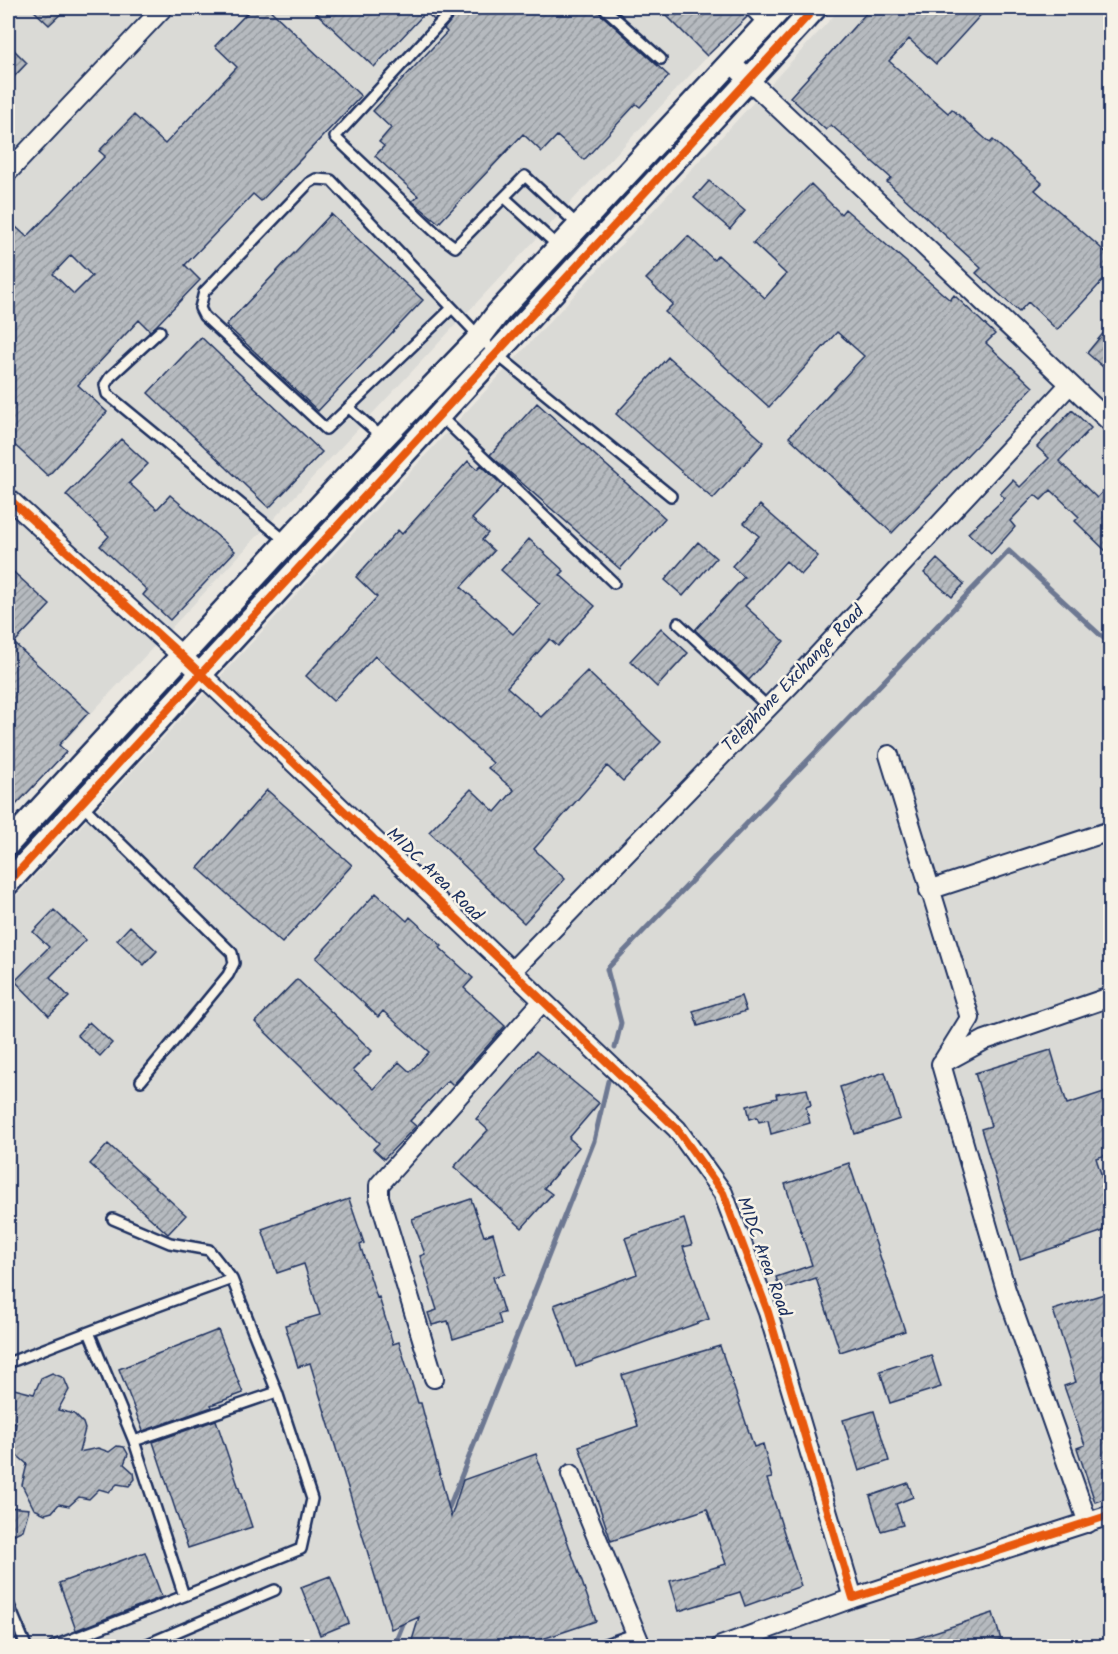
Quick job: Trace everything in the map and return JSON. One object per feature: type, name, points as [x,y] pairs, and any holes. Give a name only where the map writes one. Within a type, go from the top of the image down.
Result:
[{"type":"street","points":[[8,172],[163,8]]},
{"type":"street","points":[[8,844],[383,438],[487,346],[749,80],[815,8]]},
{"type":"street","points":[[8,883],[440,416],[487,346],[498,313],[730,62],[768,12]]},
{"type":"street","points":[[730,62],[1110,422]]},
{"type":"street","name":"Telephone Exchange Road","points":[[513,970],[768,707],[1070,384]]},
{"type":"street","points":[[383,438],[401,457]]},
{"type":"street","points":[[339,485],[358,503]]},
{"type":"street","name":"MIDC Area Road","points":[[8,498],[182,656],[677,1129],[723,1193],[768,1312],[853,1598]]},
{"type":"street","points":[[280,549],[293,573]]},
{"type":"street","points":[[889,755],[970,1018],[941,1064],[1006,1290],[1088,1523]]},
{"type":"street","points":[[929,890],[1110,831]]},
{"type":"street","points":[[941,1064],[984,1040],[1110,997]]},
{"type":"street","points":[[434,1378],[379,1197],[379,1185],[543,1001]]},
{"type":"street","points":[[571,1474],[637,1640]]},
{"type":"street","points":[[720,1647],[853,1598],[1110,1515]]},
{"type":"lane","points":[[454,8],[335,137],[435,232],[455,247],[525,176],[579,226]]},
{"type":"lane","points":[[604,8],[661,59]]},
{"type":"lane","points":[[451,309],[328,428],[323,429],[204,316],[200,308],[204,292],[309,183],[325,178],[337,184],[487,346],[671,496]]},
{"type":"lane","points":[[505,198],[559,247]]},
{"type":"lane","points":[[160,331],[110,377],[105,385],[107,394],[280,549]]},
{"type":"lane","points":[[349,408],[383,438]]},
{"type":"lane","points":[[440,416],[614,583]]},
{"type":"lane","points":[[678,623],[768,707]]},
{"type":"lane","points":[[81,804],[232,953],[234,963],[228,975],[141,1081]]},
{"type":"lane","points":[[54,1647],[301,1549],[312,1499],[277,1392],[232,1279],[209,1250],[170,1243],[113,1219]]},
{"type":"lane","points":[[8,1363],[232,1279]]},
{"type":"lane","points":[[89,1332],[134,1441],[184,1596]]},
{"type":"lane","points":[[134,1441],[277,1392]]},
{"type":"lane","points":[[143,1647],[275,1590]]},
{"type":"lane","points":[[8,1603],[26,1647]]},
{"type":"lane","points":[[599,1647],[637,1640]]},
{"type":"shaded area","points":[[8,8],[753,8],[8,802]]},
{"type":"shaded area","points":[[841,8],[1110,8],[1110,1646],[8,1646],[8,905]]},
{"type":"building","points":[[31,8],[67,8],[49,25]]},
{"type":"building","points":[[252,8],[268,8],[361,96],[261,201],[253,194],[185,265],[200,280],[156,326],[150,331],[139,320],[78,385],[107,412],[48,476],[8,439],[8,236],[16,227],[27,237],[105,156],[99,151],[134,115],[165,144],[237,67],[215,46]],"holes":[[[71,255],[92,276],[74,294],[53,274]]]},
{"type":"building","points":[[311,8],[445,8],[434,20],[426,12],[374,67]]},
{"type":"building","points":[[461,8],[594,8],[669,76],[640,107],[636,104],[584,160],[557,136],[542,152],[523,134],[439,223],[412,201],[418,196],[375,156],[384,146],[379,142],[391,128],[373,111],[447,32],[444,29]]},
{"type":"building","points":[[659,8],[743,8],[747,17],[707,56]]},
{"type":"building","points":[[871,8],[987,8],[936,64],[909,39],[889,61],[948,113],[952,109],[990,143],[993,140],[1042,183],[1035,190],[1110,256],[1110,273],[1057,330],[1028,302],[1019,312],[976,273],[981,268],[887,182],[891,178],[831,125],[826,130],[790,97]]},
{"type":"building","points":[[8,44],[27,63],[8,83]]},
{"type":"building","points":[[709,181],[745,211],[730,229],[694,198]]},
{"type":"building","points":[[811,184],[841,214],[845,209],[950,300],[954,295],[995,334],[986,343],[1033,387],[892,533],[789,437],[864,356],[837,332],[769,407],[665,312],[673,304],[646,279],[688,236],[714,260],[718,255],[765,298],[786,274],[753,243]]},
{"type":"building","points":[[331,214],[423,300],[318,411],[226,325]]},
{"type":"building","points":[[1110,325],[1110,373],[1087,353]]},
{"type":"building","points":[[201,337],[322,452],[269,508],[148,393]]},
{"type":"building","points":[[668,357],[764,442],[713,499],[616,414]]},
{"type":"building","points":[[537,403],[665,518],[620,569],[490,455]]},
{"type":"building","points":[[1072,410],[1091,428],[1059,461],[1097,498],[1110,483],[1110,555],[1075,521],[1079,517],[1051,490],[1041,500],[1035,495],[1010,521],[1015,527],[991,554],[968,533],[1005,498],[1000,494],[1013,480],[1020,487],[1049,458],[1037,447]]},
{"type":"building","points":[[121,439],[148,464],[129,483],[157,509],[170,495],[235,551],[170,620],[143,595],[147,590],[100,546],[109,536],[66,495]]},
{"type":"building","points":[[468,461],[477,469],[481,465],[503,486],[472,519],[488,533],[482,540],[494,551],[461,587],[513,634],[540,605],[501,570],[529,539],[564,571],[560,575],[595,606],[558,646],[550,639],[507,687],[541,717],[587,671],[661,742],[623,781],[607,766],[534,849],[565,879],[524,923],[429,832],[471,789],[495,812],[514,790],[488,768],[493,763],[375,656],[333,701],[306,676],[377,597],[356,577],[398,530],[402,534]]},
{"type":"building","points":[[760,505],[818,556],[801,575],[786,561],[745,606],[784,641],[749,680],[695,630],[744,577],[732,566],[759,536],[744,523]]},
{"type":"building","points":[[698,542],[716,558],[683,596],[665,580]]},
{"type":"building","points":[[937,559],[964,584],[952,597],[924,573]]},
{"type":"building","points":[[8,567],[50,605],[14,643],[89,712],[59,745],[66,752],[15,806],[8,798]]},
{"type":"building","points":[[661,628],[688,653],[657,687],[630,661]]},
{"type":"building","points":[[267,790],[352,865],[282,943],[198,868]]},
{"type":"building","points":[[376,893],[407,921],[410,917],[442,946],[440,948],[473,978],[464,988],[505,1026],[453,1085],[448,1080],[410,1121],[416,1126],[384,1159],[373,1149],[379,1143],[255,1022],[297,979],[372,1051],[353,1070],[374,1089],[399,1062],[410,1072],[429,1052],[383,1011],[378,1017],[316,958]]},
{"type":"building","points":[[54,910],[86,940],[50,977],[69,997],[49,1016],[15,981],[49,947],[33,932]]},
{"type":"building","points":[[130,926],[157,951],[144,965],[117,940]]},
{"type":"building","points":[[741,996],[746,1011],[698,1026],[693,1011]]},
{"type":"building","points":[[89,1022],[112,1043],[100,1056],[77,1035]]},
{"type":"building","points":[[1051,1050],[1067,1104],[1110,1090],[1110,1154],[1096,1158],[1110,1202],[1110,1229],[1020,1259],[981,1129],[991,1126],[975,1073]]},
{"type":"building","points":[[536,1051],[599,1103],[569,1138],[579,1147],[544,1188],[552,1194],[522,1228],[454,1167],[488,1130],[476,1119]]},
{"type":"building","points":[[885,1072],[900,1119],[855,1134],[840,1087]]},
{"type":"building","points":[[807,1089],[811,1105],[806,1107],[810,1123],[771,1134],[768,1120],[759,1122],[757,1117],[750,1119],[747,1106],[777,1098],[776,1094]]},
{"type":"building","points":[[108,1144],[186,1215],[168,1234],[90,1164]]},
{"type":"building","points":[[849,1163],[905,1331],[840,1352],[816,1278],[780,1290],[776,1277],[812,1265],[785,1184]]},
{"type":"building","points":[[349,1199],[364,1243],[360,1245],[393,1344],[399,1342],[418,1403],[421,1403],[451,1517],[463,1480],[536,1454],[596,1621],[519,1647],[410,1647],[419,1617],[391,1629],[310,1363],[298,1367],[285,1325],[320,1315],[304,1264],[277,1273],[262,1229]]},
{"type":"building","points":[[471,1199],[484,1236],[493,1233],[505,1274],[493,1277],[504,1313],[498,1314],[501,1324],[453,1339],[448,1321],[432,1325],[428,1313],[437,1310],[420,1256],[425,1254],[412,1219]]},
{"type":"building","points":[[684,1219],[692,1245],[683,1247],[709,1319],[576,1367],[554,1305],[637,1274],[625,1238]]},
{"type":"building","points":[[1110,1292],[1110,1497],[1095,1502],[1077,1448],[1085,1445],[1064,1386],[1076,1382],[1053,1310]]},
{"type":"building","points":[[218,1330],[243,1393],[211,1405],[212,1407],[143,1431],[119,1369]]},
{"type":"building","points":[[720,1346],[754,1447],[763,1444],[772,1478],[767,1479],[801,1586],[745,1606],[740,1592],[679,1611],[670,1581],[726,1564],[707,1509],[611,1541],[579,1446],[638,1426],[622,1375]]},
{"type":"building","points":[[931,1355],[941,1387],[890,1403],[880,1371]]},
{"type":"building","points":[[52,1373],[64,1378],[69,1390],[58,1410],[74,1414],[83,1423],[85,1429],[79,1452],[98,1448],[109,1452],[117,1446],[124,1447],[128,1454],[124,1464],[134,1473],[135,1479],[129,1486],[117,1484],[109,1492],[99,1489],[89,1499],[79,1497],[69,1506],[59,1504],[52,1512],[45,1514],[34,1509],[22,1485],[27,1464],[12,1451],[16,1423],[8,1421],[8,1390],[14,1389],[34,1394],[41,1378]]},
{"type":"building","points":[[874,1411],[889,1461],[859,1471],[843,1420]]},
{"type":"building","points":[[216,1420],[252,1527],[188,1548],[153,1442]]},
{"type":"building","points":[[908,1483],[913,1497],[896,1504],[903,1525],[881,1531],[870,1496]]},
{"type":"building","points":[[8,1507],[29,1509],[23,1530],[8,1537]]},
{"type":"building","points":[[145,1552],[162,1597],[76,1630],[59,1583]]},
{"type":"building","points":[[330,1576],[349,1623],[320,1635],[301,1587]]},
{"type":"building","points":[[993,1613],[1001,1640],[990,1643],[991,1647],[899,1647],[898,1644]]},
{"type":"waterway","points":[[615,1048],[621,1023],[607,969],[1009,551],[1110,644]]},
{"type":"waterway","points":[[446,1515],[594,1141],[608,1081]]},
{"type":"waterway","points":[[394,1646],[405,1619]]},
{"type":"cycle path","points":[[8,883],[815,8]]},
{"type":"cycle path","points":[[8,498],[182,656],[677,1129],[723,1193],[768,1312],[853,1598],[1110,1515]]}]
